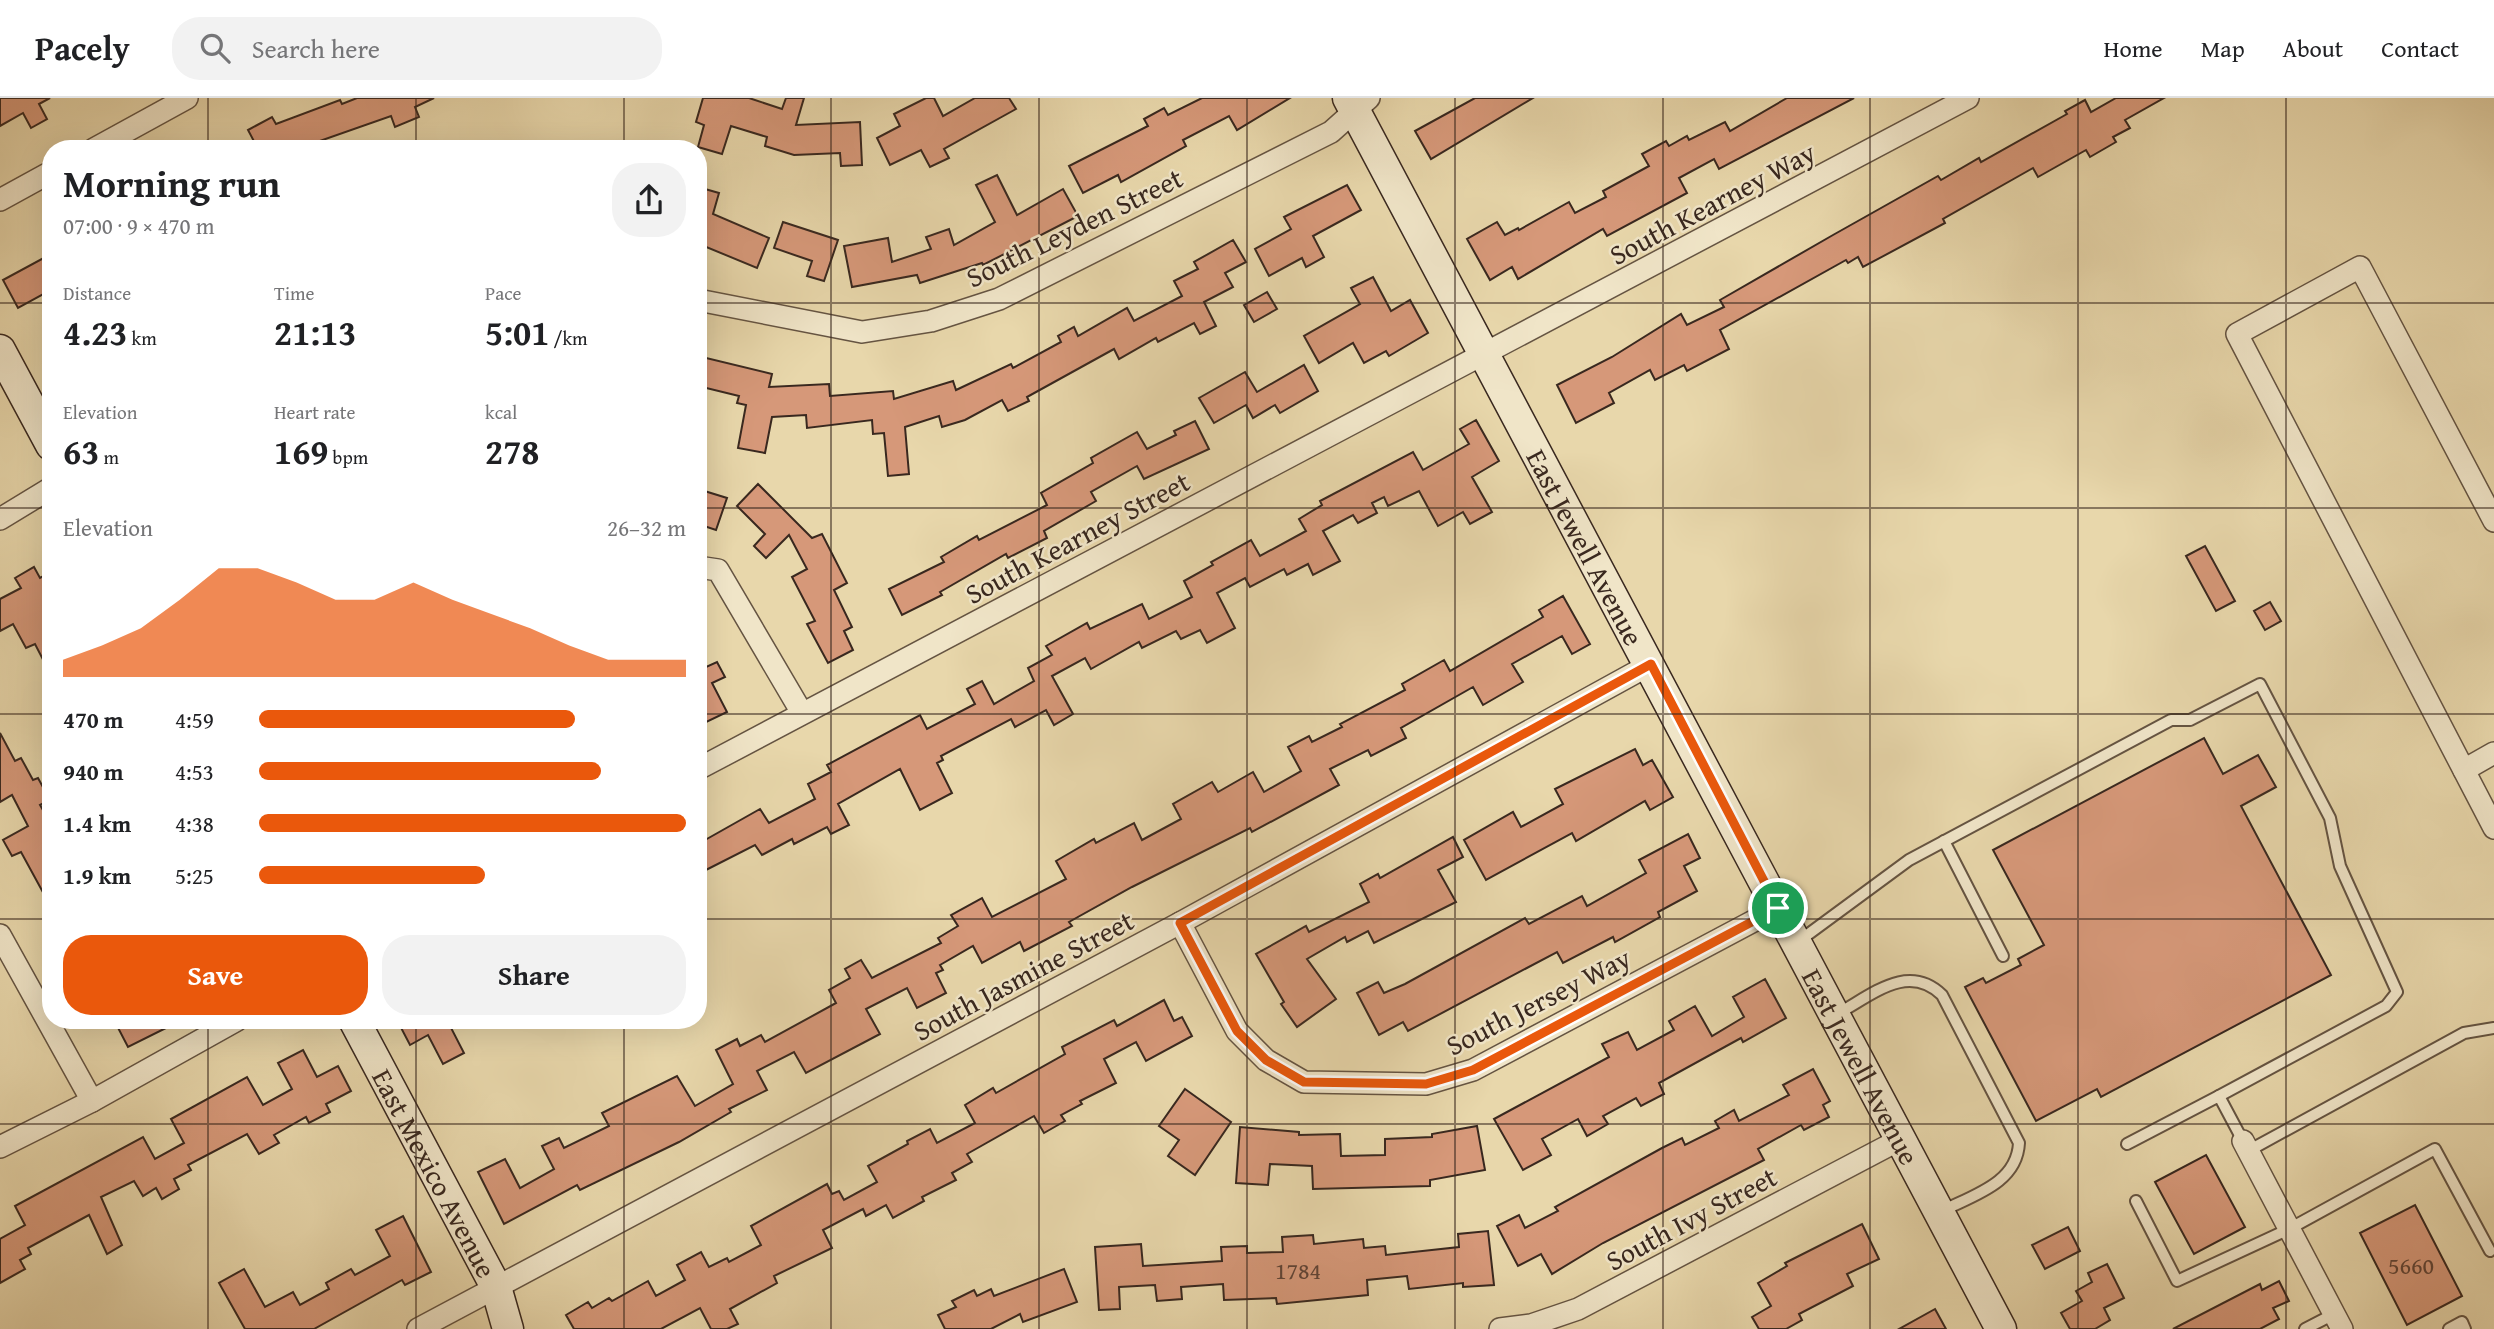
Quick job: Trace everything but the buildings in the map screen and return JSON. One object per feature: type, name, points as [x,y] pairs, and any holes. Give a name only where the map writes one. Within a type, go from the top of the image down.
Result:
[{"type":"street","points":[[110,140],[187,98]]},
{"type":"street","name":"South Kearney Way","points":[[1483,357],[1968,98]]},
{"type":"street","name":"East Jewell Avenue","points":[[1357,102],[1483,357],[1651,664],[2001,1329]]},
{"type":"street","name":"South Leyden Street","points":[[707,302],[862,332],[931,321],[999,299],[1331,132],[1357,102]]},
{"type":"street","points":[[0,200],[42,177]]},
{"type":"street","points":[[2494,521],[2360,267],[2237,334],[2494,828]]},
{"type":"street","points":[[0,350],[42,429]]},
{"type":"street","name":"South Kearney Street","points":[[707,764],[1483,357]]},
{"type":"street","points":[[0,519],[42,493]]},
{"type":"street","points":[[707,568],[718,570],[802,713]]},
{"type":"street","name":"South Jasmine Street","points":[[418,1329],[1180,923],[1651,664]]},
{"type":"street","points":[[2464,770],[2494,753]]},
{"type":"street","name":"South Jersey Way","points":[[1180,923],[1237,1031],[1266,1060],[1304,1082],[1426,1084],[1473,1070],[1778,908]]},
{"type":"street","points":[[0,935],[42,1011]]},
{"type":"street","points":[[52,1029],[92,1101]]},
{"type":"street","points":[[0,1147],[92,1101],[221,1029]]},
{"type":"street","name":"East Mexico Avenue","points":[[359,1029],[496,1287],[508,1329]]},
{"type":"street","name":"South Ivy Street","points":[[1500,1329],[1531,1325],[1578,1309],[1901,1139]]},
{"type":"street","points":[[2245,1146],[2338,1321]]},
{"type":"lane","points":[[1797,943],[1909,860],[2171,720],[2190,720],[2260,684],[2330,818],[2340,866],[2396,992],[2386,1006],[2127,1144]]},
{"type":"lane","points":[[1944,841],[2003,956]]},
{"type":"lane","points":[[1835,1015],[1889,986],[1911,979],[1928,982],[1942,995],[2020,1143],[2019,1159],[2010,1174],[1940,1212]]},
{"type":"lane","points":[[2219,1096],[2245,1146],[2464,1033],[2494,1028]]},
{"type":"lane","points":[[2136,1201],[2177,1281],[2288,1228],[2435,1149],[2490,1251]]},
{"type":"lane","points":[[2305,1329],[2338,1321]]},
{"type":"lane","points":[[2449,1329],[2462,1322],[2465,1329]]},
{"type":"route","points":[[1651,664],[1778,908],[1473,1070],[1426,1084],[1304,1082],[1266,1060],[1237,1031],[1180,923],[1651,664]]}]
